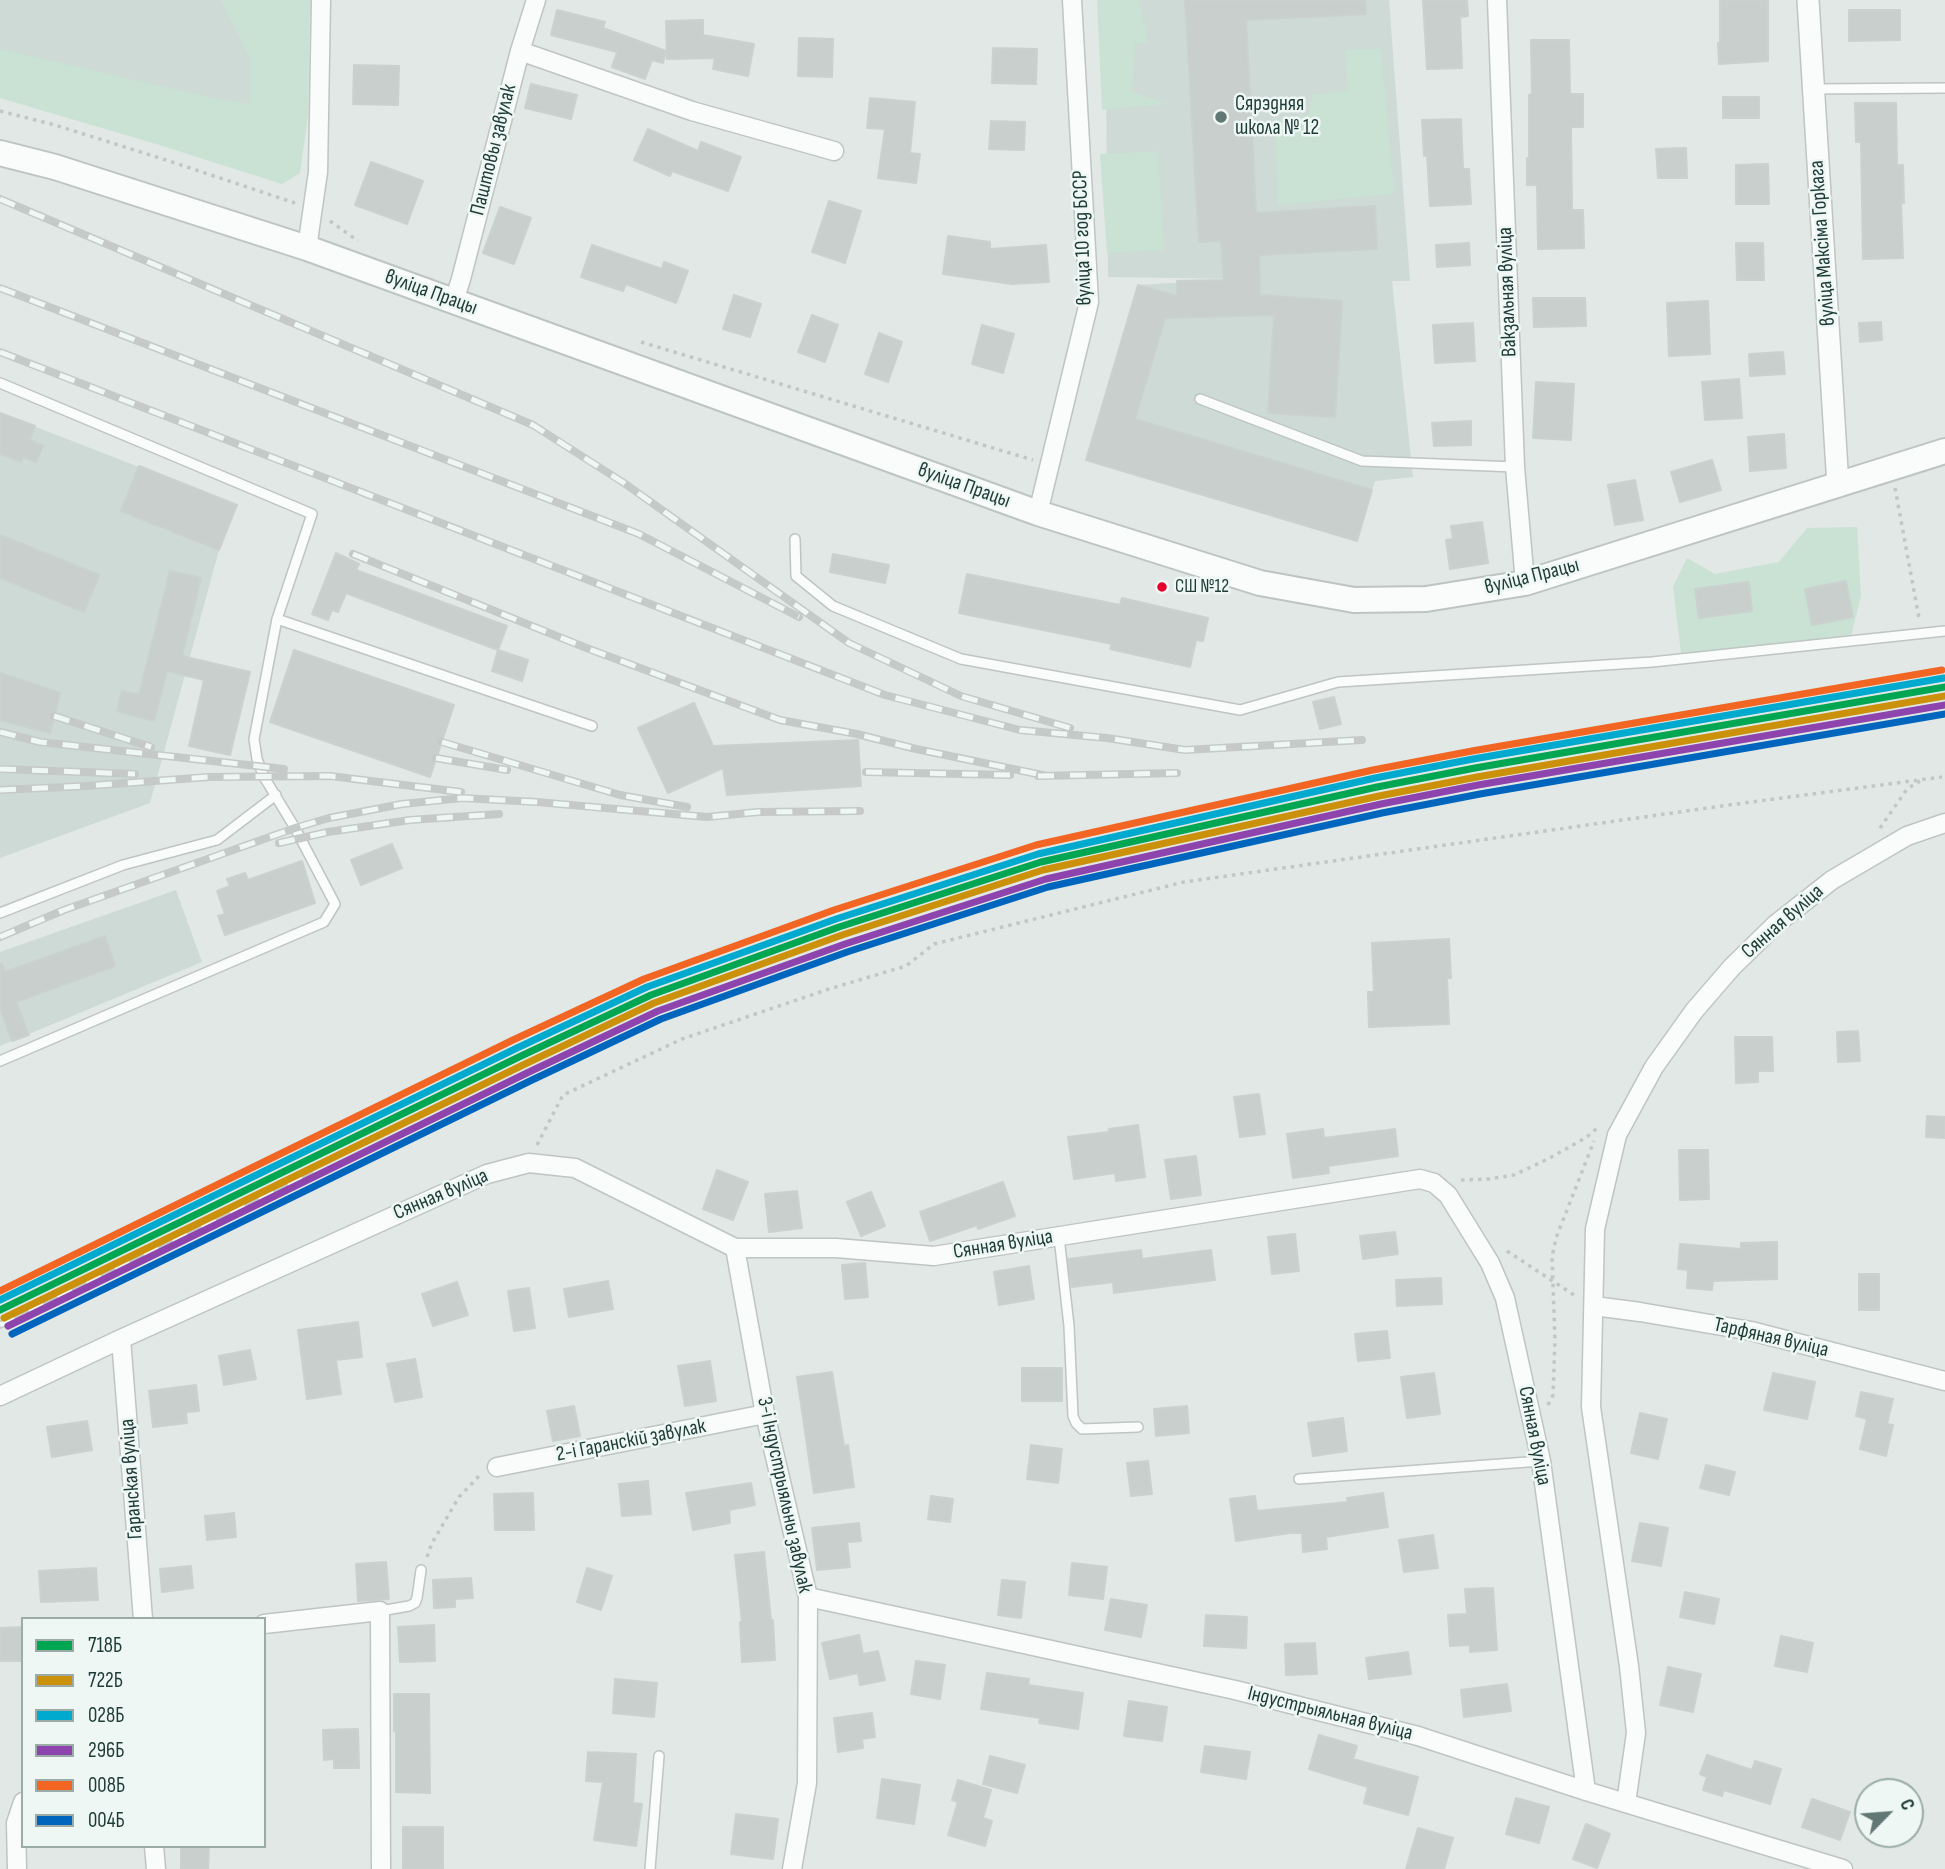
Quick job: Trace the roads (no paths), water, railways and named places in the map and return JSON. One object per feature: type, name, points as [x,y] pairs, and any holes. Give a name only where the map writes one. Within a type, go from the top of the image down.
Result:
[{"type":"main road","name":"вуліца Працы","points":[[0,153],[54,167],[307,248],[1038,513],[1260,583],[1354,600],[1426,599],[1525,583],[1945,451]]},
{"type":"street","points":[[307,248],[318,172],[321,0]]},
{"type":"street","name":"Паштовы завулак","points":[[454,301],[536,0]]},
{"type":"street","name":"вуліца 10 год БССР","points":[[1038,513],[1089,302],[1072,0]]},
{"type":"street","name":"Вакзальная вуліца","points":[[1497,0],[1515,467],[1525,583]]},
{"type":"street","name":"вуліца Максіма Горкага","points":[[1808,0],[1838,486]]},
{"type":"street","points":[[520,51],[692,111],[834,150]]},
{"type":"street","name":"Сянная вуліца","points":[[1626,1802],[1636,1733],[1629,1666],[1591,1407],[1595,1229],[1617,1135],[1654,1067],[1694,1011],[1732,967],[1776,924],[1832,880],[1907,836],[1945,822]]},
{"type":"street","name":"Сянная вуліца","points":[[0,1396],[486,1174],[529,1163],[575,1168],[736,1248],[836,1248],[934,1256],[1420,1179],[1434,1183],[1448,1195],[1490,1263],[1504,1298],[1541,1461],[1586,1790]]},
{"type":"street","name":"3-і Індустрыяльны завулак","points":[[736,1248],[765,1415],[808,1597],[807,1783],[792,1869]]},
{"type":"street","name":"Тарфяная вуліца","points":[[1594,1306],[1751,1331],[1945,1381]]},
{"type":"street","name":"Гаранская вуліца","points":[[121,1339],[143,1617]]},
{"type":"street","name":"2-і Гаранскій завулак","points":[[497,1467],[765,1415]]},
{"type":"street","name":"Індустрыяльная вуліца","points":[[808,1597],[1248,1693],[1419,1736],[1843,1869]]},
{"type":"street","points":[[266,1624],[380,1611],[382,1869]]},
{"type":"street","points":[[17,1869],[16,1823],[21,1808]]},
{"type":"street","points":[[154,1848],[156,1869]]},
{"type":"lane","points":[[1813,89],[1945,88]]},
{"type":"lane","points":[[0,383],[312,514],[277,619],[254,739],[257,759],[264,777],[276,794],[335,904],[324,922],[0,1061]]},
{"type":"lane","points":[[1200,398],[1362,461],[1515,467]]},
{"type":"lane","points":[[795,539],[796,576],[833,606],[961,659],[1240,710],[1338,682],[1652,663],[1945,631]]},
{"type":"lane","points":[[277,619],[592,726]]},
{"type":"lane","points":[[0,913],[123,865],[217,840],[276,794]]},
{"type":"lane","points":[[1059,1237],[1069,1326],[1073,1416],[1082,1429],[1138,1427]]},
{"type":"lane","points":[[1299,1479],[1541,1461]]},
{"type":"lane","points":[[380,1611],[415,1603],[421,1570]]},
{"type":"lane","points":[[650,1869],[659,1756]]},
{"type":"railway","points":[[0,199],[533,425],[624,483],[849,643],[961,696],[1070,728]]},
{"type":"railway","points":[[0,288],[639,534],[799,617]]},
{"type":"railway","points":[[0,352],[885,695],[1020,730],[1107,738],[1185,750],[1362,740]]},
{"type":"railway","points":[[353,554],[589,649],[780,720],[857,734],[1047,776]]},
{"type":"railway","points":[[54,716],[151,747]]},
{"type":"railway","points":[[0,732],[40,742],[284,769]]},
{"type":"railway","points":[[442,742],[620,795],[687,807]]},
{"type":"railway","points":[[436,758],[507,770]]},
{"type":"railway","points":[[0,769],[135,774]]},
{"type":"railway","points":[[866,772],[1010,775]]},
{"type":"railway","points":[[1038,776],[1177,773]]},
{"type":"railway","points":[[0,790],[209,777],[330,776],[461,792]]},
{"type":"railway","points":[[0,937],[64,910],[295,828],[329,818],[402,804],[462,798],[707,817],[758,812],[860,811]]},
{"type":"railway","points":[[279,843],[328,832],[410,820],[499,814]]},
{"type":"railway","points":[[0,1325],[310,1175]]},
{"type":"place","name":"Сярэдняя школа № 12","points":[[1221,117]]},
{"type":"place","name":"СШ №12","points":[[1162,587]]}]
